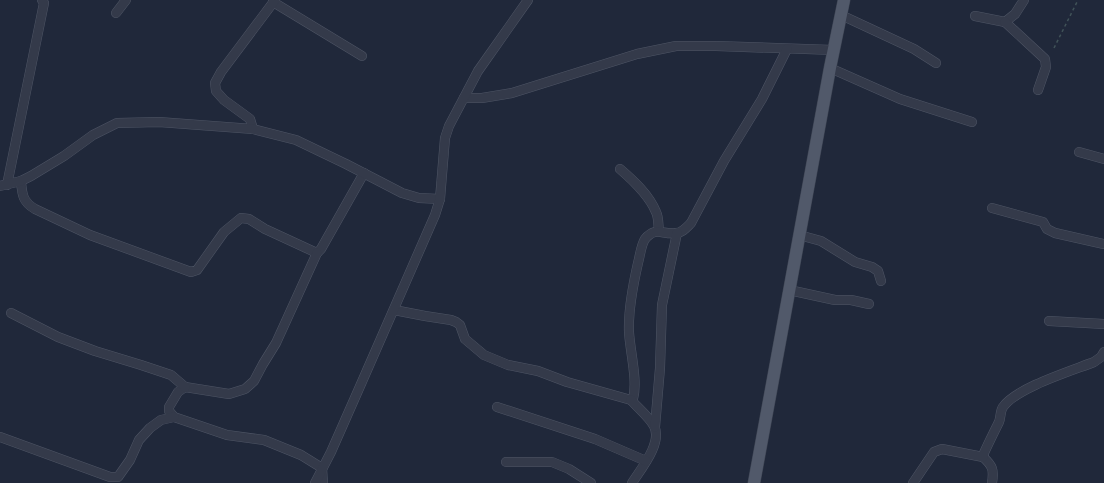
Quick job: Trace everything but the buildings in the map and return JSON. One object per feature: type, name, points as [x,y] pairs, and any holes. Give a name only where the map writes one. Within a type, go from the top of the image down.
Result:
[{"type":"main road","points":[[754,483],[799,234],[844,0]]},
{"type":"street","points":[[42,0],[44,3],[4,186],[21,181],[64,156],[93,135],[117,124],[159,122],[253,129],[296,140],[402,193],[419,198],[440,199]]},
{"type":"street","points":[[116,12],[126,0]]},
{"type":"street","points":[[315,483],[331,452],[435,215],[440,199],[445,138],[449,126],[478,71],[528,0]]},
{"type":"street","points":[[1005,22],[1015,14],[1024,0]]},
{"type":"street","points":[[253,129],[250,119],[224,100],[216,91],[215,83],[221,72],[274,1],[362,56]]},
{"type":"street","points":[[841,15],[914,49],[936,63]]},
{"type":"street","points":[[975,16],[1005,22],[1045,59],[1046,67],[1038,90]]},
{"type":"street","points":[[464,98],[482,98],[512,93],[637,54],[676,46],[834,50]]},
{"type":"street","points":[[631,400],[633,399],[634,390],[629,332],[631,299],[644,241],[652,232],[659,231],[677,233],[684,230],[690,223],[724,161],[762,99],[787,49]]},
{"type":"street","points":[[830,68],[855,78],[900,100],[972,122]]},
{"type":"street","points":[[1079,152],[1104,159]]},
{"type":"street","points":[[620,169],[638,185],[657,213],[659,231]]},
{"type":"street","points":[[11,313],[58,337],[95,351],[171,375],[185,387],[229,394],[245,388],[254,380],[276,343],[316,253],[321,249],[364,174]]},
{"type":"street","points":[[21,181],[24,199],[27,204],[35,209],[90,235],[191,272],[197,270],[224,232],[241,218],[249,219],[265,229],[316,253]]},
{"type":"street","points":[[992,208],[1043,222],[1047,229],[1055,233],[1104,244]]},
{"type":"street","points":[[632,483],[655,444],[654,427],[660,368],[662,305],[677,233]]},
{"type":"street","points":[[799,234],[821,241],[855,262],[872,267],[878,271],[881,281]]},
{"type":"street","points":[[790,290],[836,300],[851,300],[869,304]]},
{"type":"street","points":[[394,310],[456,322],[460,325],[465,339],[484,355],[508,365],[538,372],[631,400],[654,427]]},
{"type":"street","points":[[1049,321],[1104,324]]},
{"type":"street","points":[[983,457],[1000,420],[1002,409],[1006,403],[1034,386],[1094,362],[1104,352]]},
{"type":"street","points":[[174,417],[169,411],[169,406],[178,392],[185,387]]},
{"type":"street","points":[[497,407],[595,439],[646,461]]},
{"type":"street","points":[[0,437],[110,477],[118,477],[130,460],[139,440],[150,428],[161,420],[174,417],[228,435],[264,440],[301,455],[322,468]]},
{"type":"street","points":[[913,483],[934,452],[942,450],[983,457],[990,464],[994,473],[992,483]]},
{"type":"street","points":[[506,462],[552,462],[569,469],[591,483]]},
{"type":"street","points":[[322,468],[323,483]]},
{"type":"path","points":[[1054,48],[1078,0]]}]
